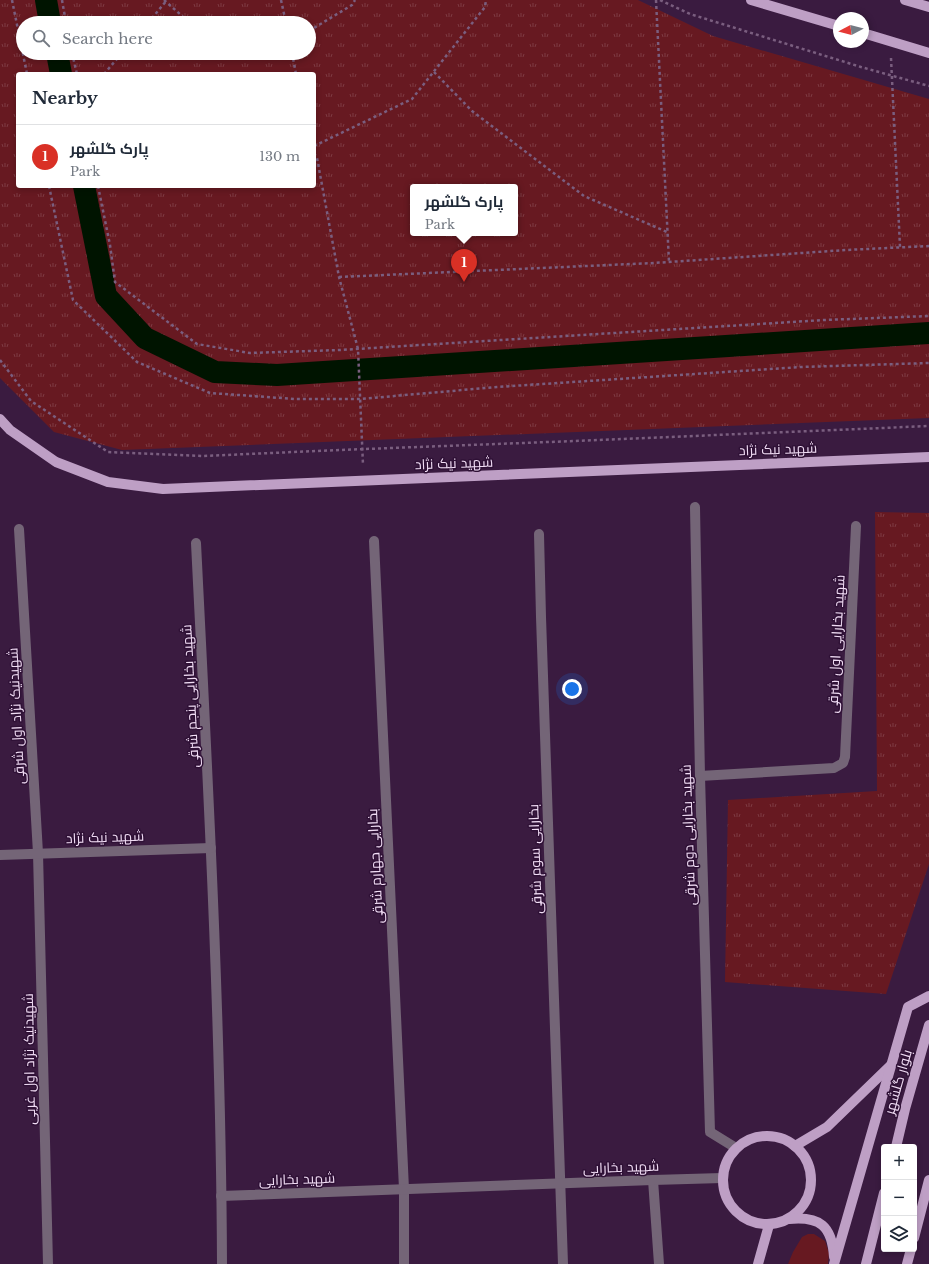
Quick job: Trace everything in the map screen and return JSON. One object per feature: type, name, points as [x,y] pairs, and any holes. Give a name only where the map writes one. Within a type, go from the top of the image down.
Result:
[{"type":"main road","points":[[751,0],[833,24]]},
{"type":"main road","points":[[905,0],[929,7]]},
{"type":"main road","points":[[869,35],[929,53]]},
{"type":"main road","name":"شهید نیک نژاد","points":[[0,419],[10,430],[56,462],[108,482],[163,489],[929,457]]},
{"type":"main road","points":[[834,1264],[908,1007],[929,996]]},
{"type":"main road","name":"بلوار گلشهر","points":[[897,1144],[905,1108],[929,1025]]},
{"type":"main road","points":[[795,1146],[827,1127],[891,1065]]},
{"type":"main road","points":[[789,1219],[800,1210],[808,1198],[811,1184],[810,1170],[804,1157],[795,1146],[784,1139],[772,1136],[758,1136],[746,1140],[736,1148],[724,1167],[722,1178],[724,1193],[730,1206],[741,1217],[754,1223],[769,1225],[789,1219],[801,1218],[814,1220],[828,1230],[833,1245],[834,1264]]},
{"type":"main road","points":[[917,1226],[929,1180]]},
{"type":"main road","points":[[866,1264],[881,1205]]},
{"type":"main road","points":[[758,1264],[769,1225]]},
{"type":"main road","points":[[907,1264],[910,1252]]},
{"type":"street","name":"شهید بخارایی دوم شرقی","points":[[696,507],[700,776],[710,1132],[736,1148]]},
{"type":"street","name":"شهید بخارایی اول شرقی","points":[[700,776],[834,768],[843,764],[845,757],[856,526]]},
{"type":"street","name":"شهیدنیک نژاد اول شرقی","points":[[19,529],[38,853]]},
{"type":"street","name":"بخارایی سوم شرقی","points":[[539,534],[563,1264]]},
{"type":"street","name":"بخارایی جهارم شرقی","points":[[374,541],[404,1189],[404,1264]]},
{"type":"street","name":"شهید بخارایی پنجم شرقی","points":[[196,543],[211,848]]},
{"type":"street","name":"شهید نیک نژاد","points":[[0,855],[211,848]]},
{"type":"street","points":[[211,848],[222,1196],[222,1264]]},
{"type":"street","name":"شهیدنیک نژاد اول غربی","points":[[38,853],[48,1264]]},
{"type":"street","name":"شهید بخارایی","points":[[222,1196],[722,1178]]},
{"type":"street","points":[[653,1180],[659,1264]]},
{"type":"path","points":[[12,0],[16,20]]},
{"type":"path","points":[[62,0],[65,16]]},
{"type":"path","points":[[281,0],[284,16]]},
{"type":"path","points":[[316,27],[352,5],[355,0]]},
{"type":"path","points":[[316,145],[412,99],[484,7],[486,0]]},
{"type":"path","points":[[656,0],[669,262]]},
{"type":"path","points":[[660,0],[690,14],[891,76],[929,86]]},
{"type":"path","points":[[154,16],[166,1],[182,16]]},
{"type":"path","points":[[890,42],[900,248]]},
{"type":"path","points":[[24,60],[27,72]]},
{"type":"path","points":[[74,60],[77,72]]},
{"type":"path","points":[[106,72],[116,60]]},
{"type":"path","points":[[293,60],[296,72]]},
{"type":"path","points":[[434,72],[472,111],[584,196],[667,232]]},
{"type":"path","points":[[316,156],[339,277],[358,349],[362,449],[365,481]]},
{"type":"path","points":[[49,188],[73,300],[137,362],[210,393],[295,399],[360,399],[497,387],[801,367],[929,363]]},
{"type":"path","points":[[98,188],[110,245],[115,282],[197,344],[250,353],[358,349],[824,320],[929,316]]},
{"type":"path","points":[[339,277],[669,262],[929,246]]},
{"type":"path","points":[[0,360],[31,401],[108,452],[203,456],[575,442],[929,426]]},
{"type":"green space","points":[[0,0],[638,0],[713,36],[929,99],[929,418],[122,450],[54,432],[0,378]]},
{"type":"green space","points":[[875,512],[929,513],[929,864],[886,994],[725,982],[728,800],[877,791]]},
{"type":"green space","points":[[808,1234],[814,1234],[825,1241],[829,1253],[828,1264],[788,1264],[802,1237]]},
{"type":"waterway","points":[[46,0],[49,16]]},
{"type":"waterway","points":[[58,60],[61,72]]},
{"type":"waterway","points":[[84,188],[106,296],[145,338],[215,372],[277,375],[929,333]]},
{"type":"place","name":"پارک گلشهر","points":[[464,282]]}]
